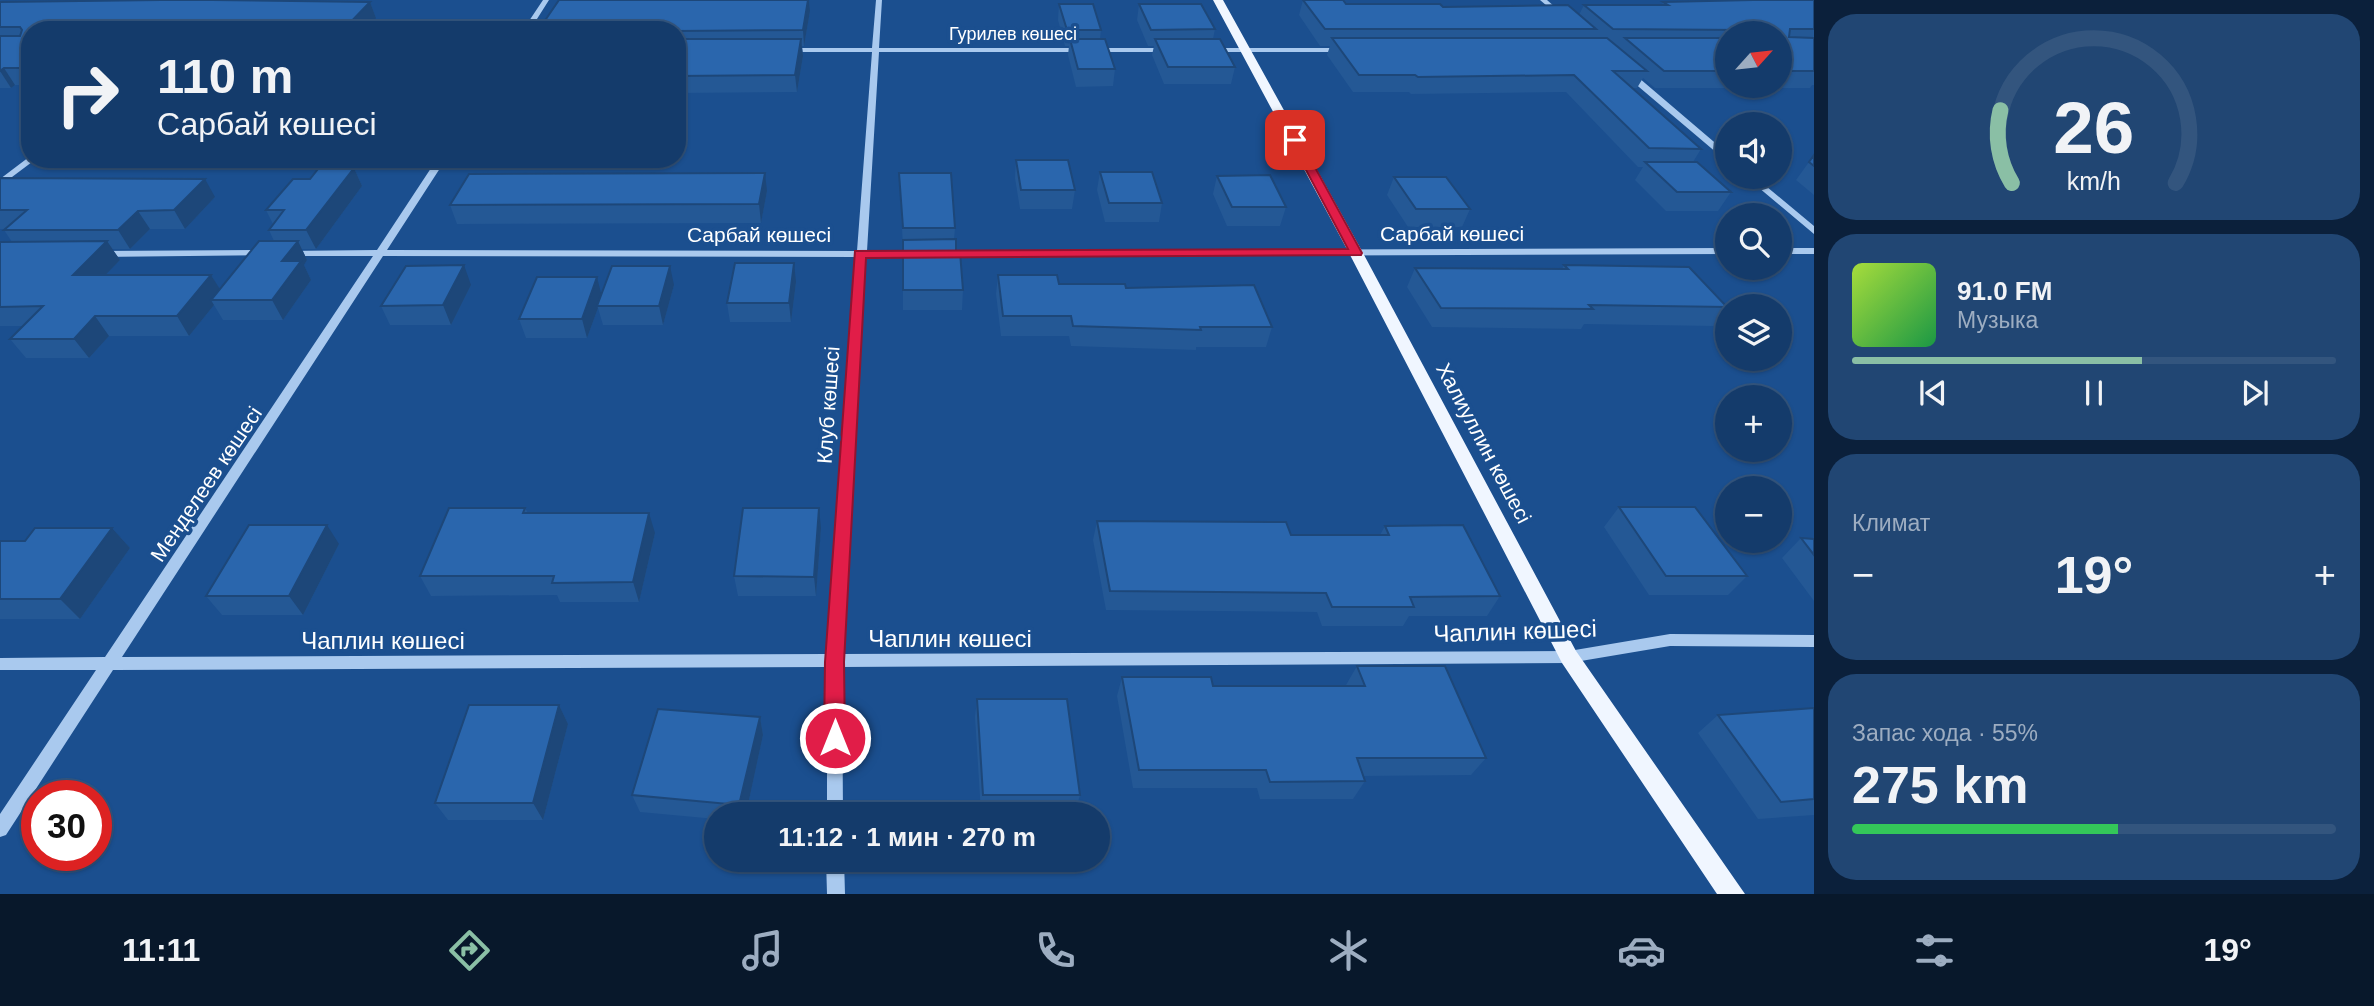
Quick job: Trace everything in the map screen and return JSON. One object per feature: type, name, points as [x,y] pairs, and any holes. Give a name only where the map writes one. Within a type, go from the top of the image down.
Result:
[{"type":"main road","name":"Халиуллин көшесі","points":[[1218,0],[1356,253],[1569,657],[1732,894]]},
{"type":"street","points":[[532,21],[546,0]]},
{"type":"street","name":"Клуб көшесі","points":[[835,802],[834,662],[879,0]]},
{"type":"street","points":[[1543,0],[1572,25]]},
{"type":"street","name":"Гурилев көшесі","points":[[782,50],[1177,50]]},
{"type":"street","points":[[1205,50],[1355,50]]},
{"type":"street","points":[[1618,66],[1715,148]]},
{"type":"street","points":[[0,183],[21,167]]},
{"type":"street","name":"Менделеев көшесі","points":[[0,829],[383,253],[436,168]]},
{"type":"street","points":[[1764,189],[1814,231]]},
{"type":"street","points":[[1792,251],[1814,250]]},
{"type":"street","name":"Сарбай көшесі","points":[[82,254],[1715,251]]},
{"type":"street","name":"Чаплин көшесі","points":[[0,664],[1569,657],[1670,640],[1814,641]]},
{"type":"street","points":[[835,872],[836,894]]},
{"type":"building","points":[[559,0],[808,0],[803,30],[686,31],[686,21],[545,21]]},
{"type":"building","points":[[1303,0],[1343,0],[1346,4],[1440,4],[1443,7],[1568,5],[1596,29],[1325,29]]},
{"type":"building","points":[[1814,0],[1814,29],[1792,29],[1792,21],[1715,21],[1715,30],[1613,29],[1584,5],[1668,5],[1663,2]]},
{"type":"building","points":[[0,2],[370,2],[352,21],[21,21],[21,28],[0,27]]},
{"type":"building","points":[[1059,4],[1093,4],[1101,30],[1067,30]]},
{"type":"building","points":[[1139,4],[1201,4],[1215,29],[1151,30]]},
{"type":"building","points":[[21,33],[21,68],[4,68],[0,71],[0,36],[20,36]]},
{"type":"building","points":[[1792,37],[1814,38],[1814,71],[1792,71]]},
{"type":"building","points":[[1332,38],[1607,38],[1647,71],[1613,71],[1701,149],[1649,148],[1574,75],[1359,75]]},
{"type":"building","points":[[1625,38],[1715,38],[1715,71],[1664,71]]},
{"type":"building","points":[[686,39],[801,39],[795,75],[686,76]]},
{"type":"building","points":[[1070,39],[1105,39],[1115,69],[1078,69]]},
{"type":"building","points":[[1155,39],[1220,39],[1235,67],[1168,67]]},
{"type":"building","points":[[1016,160],[1068,160],[1075,190],[1021,190]]},
{"type":"building","points":[[1645,162],[1697,162],[1715,178],[1715,189],[1728,189],[1731,192],[1677,192]]},
{"type":"building","points":[[319,168],[354,168],[306,230],[269,230],[284,210],[266,210],[293,179],[310,179]]},
{"type":"building","points":[[1100,172],[1152,172],[1162,203],[1109,203]]},
{"type":"building","points":[[765,173],[759,204],[450,205],[469,174]]},
{"type":"building","points":[[899,173],[951,173],[955,228],[903,228]]},
{"type":"building","points":[[1270,175],[1286,207],[1232,207],[1217,176]]},
{"type":"building","points":[[1394,177],[1446,177],[1470,209],[1416,209]]},
{"type":"building","points":[[0,178],[205,179],[174,210],[138,211],[118,230],[4,230],[27,210],[0,210]]},
{"type":"building","points":[[956,239],[956,252],[960,252],[963,290],[903,290],[903,240]]},
{"type":"building","points":[[107,241],[73,275],[211,275],[177,316],[95,316],[74,339],[10,339],[43,306],[0,307],[0,242]]},
{"type":"building","points":[[259,241],[298,241],[282,261],[301,261],[272,300],[211,300]]},
{"type":"building","points":[[735,263],[794,263],[789,303],[727,303]]},
{"type":"building","points":[[464,265],[443,305],[381,306],[406,266]]},
{"type":"building","points":[[1564,265],[1689,267],[1715,294],[1715,307],[1589,305],[1593,309],[1441,308],[1415,268],[1568,269]]},
{"type":"building","points":[[612,266],[670,266],[659,306],[597,306]]},
{"type":"building","points":[[998,275],[1057,275],[1059,284],[1125,284],[1126,288],[1254,285],[1272,327],[1200,327],[1201,330],[1073,326],[1071,316],[1003,316]]},
{"type":"building","points":[[537,277],[597,277],[582,319],[519,319]]},
{"type":"building","points":[[1619,507],[1695,507],[1715,534],[1715,553],[1730,553],[1747,576],[1666,576]]},
{"type":"building","points":[[449,508],[525,508],[523,513],[649,513],[633,582],[552,583],[554,576],[420,576]]},
{"type":"building","points":[[743,508],[819,508],[814,577],[734,576]]},
{"type":"building","points":[[1097,521],[1286,522],[1291,535],[1389,535],[1385,526],[1463,525],[1500,596],[1410,597],[1414,607],[1332,607],[1326,593],[1110,591]]},
{"type":"building","points":[[249,525],[327,525],[289,596],[206,596]]},
{"type":"building","points":[[35,528],[112,528],[60,599],[0,599],[0,541],[25,541]]},
{"type":"building","points":[[1801,538],[1814,539],[1814,555]]},
{"type":"building","points":[[1357,666],[1445,666],[1486,758],[1357,758],[1365,781],[1270,782],[1266,770],[1139,770],[1122,677],[1211,677],[1213,686],[1365,686]]},
{"type":"building","points":[[977,699],[1067,699],[1080,795],[983,795]]},
{"type":"building","points":[[469,705],[559,705],[533,803],[435,803]]},
{"type":"building","points":[[1814,708],[1814,799],[1781,802],[1718,715]]},
{"type":"building","points":[[658,709],[760,717],[740,802],[707,802],[632,795]]},
{"type":"route","points":[[835,738],[834,662],[860,254],[1356,253],[1295,140]]}]
